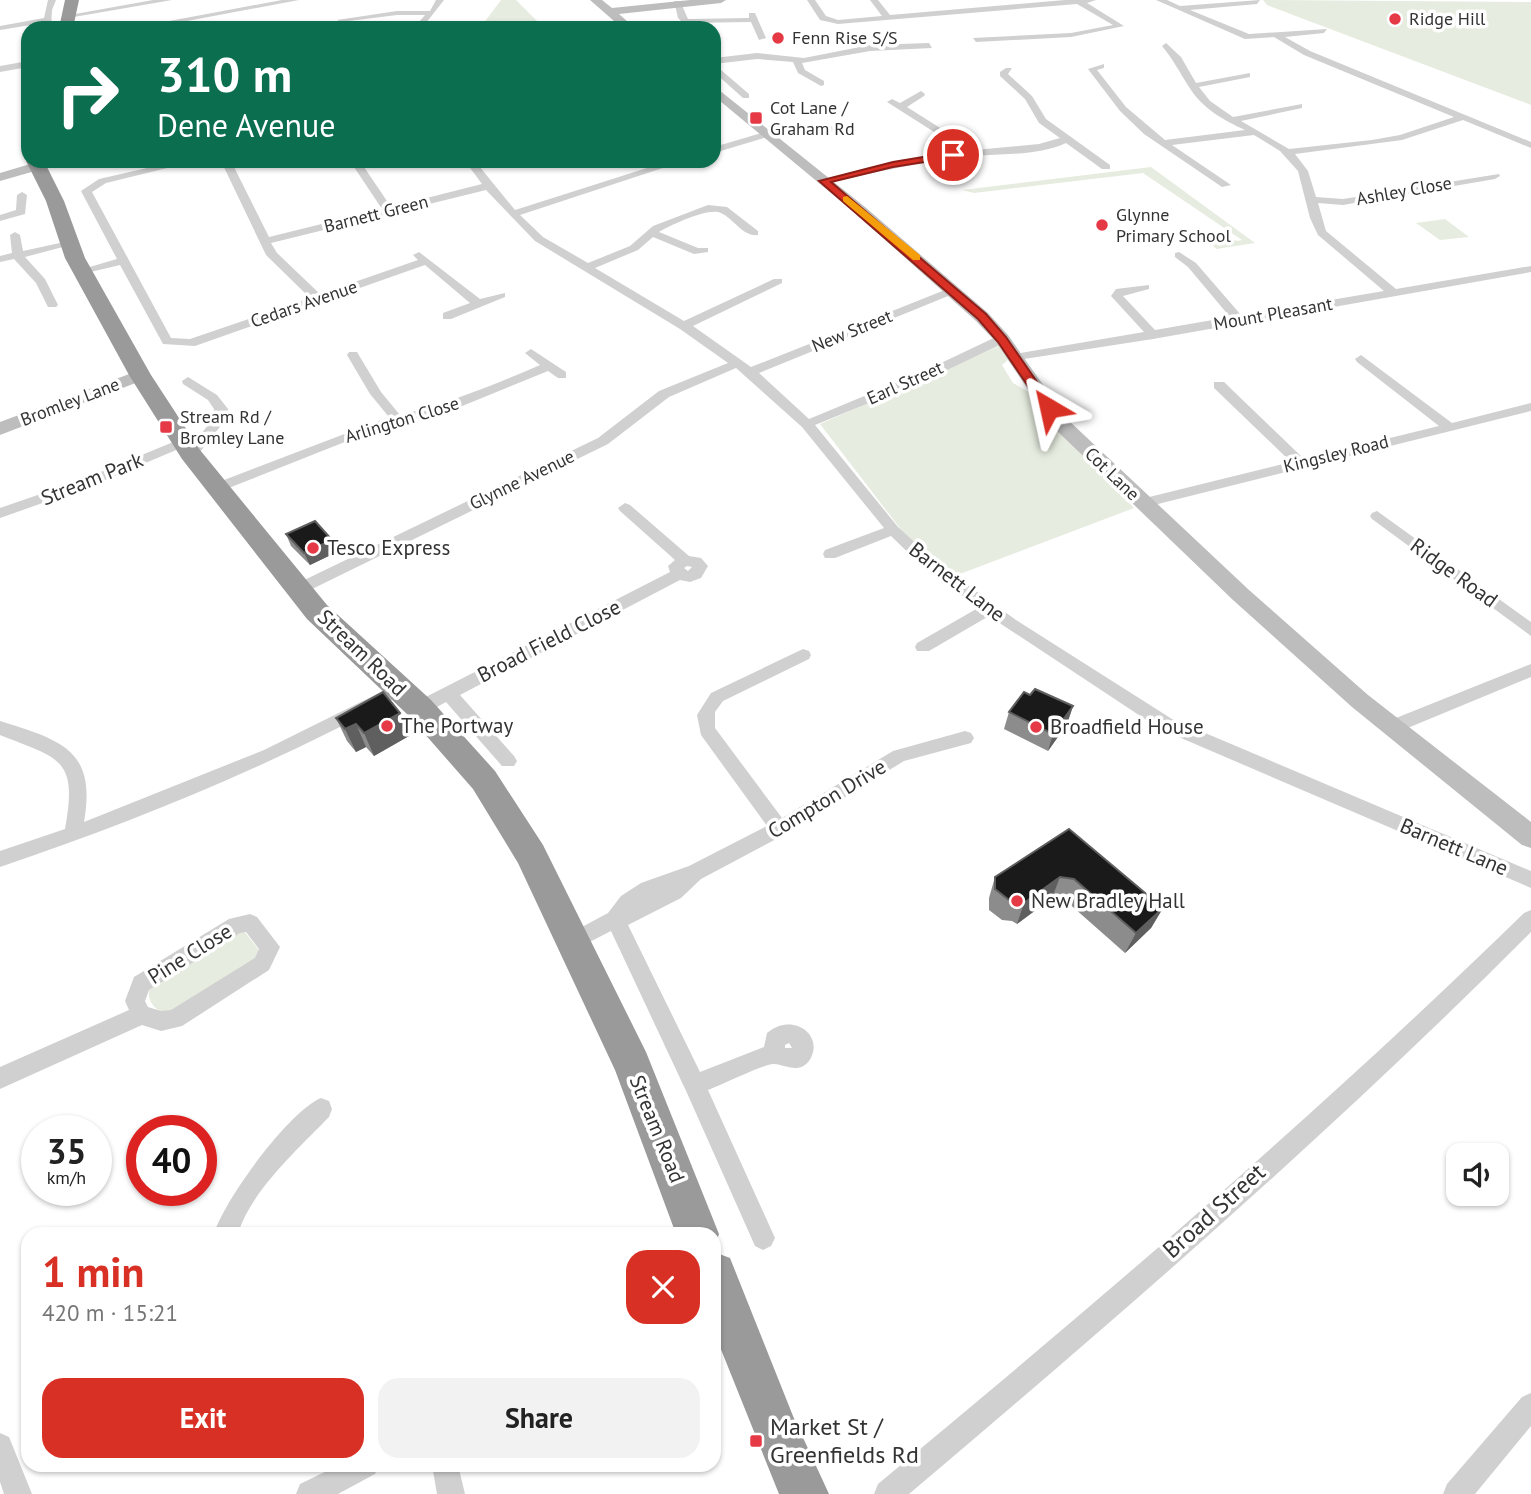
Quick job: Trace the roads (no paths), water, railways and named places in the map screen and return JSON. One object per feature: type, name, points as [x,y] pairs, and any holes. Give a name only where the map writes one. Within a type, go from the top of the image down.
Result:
[{"type":"highway","points":[[67,21],[72,0]]},
{"type":"highway","name":"Stream Road","points":[[38,168],[55,201],[69,244],[82,271],[187,448],[216,488],[317,612],[422,697],[484,780],[531,855],[632,1065],[695,1227]]},
{"type":"highway","points":[[721,1301],[804,1494]]},
{"type":"street","points":[[48,21],[52,0]]},
{"type":"street","points":[[71,21],[142,2],[169,0]]},
{"type":"street","points":[[176,21],[295,0]]},
{"type":"street","points":[[425,21],[440,0]]},
{"type":"street","points":[[595,0],[620,21]]},
{"type":"street","points":[[609,12],[721,0]]},
{"type":"street","points":[[811,0],[822,18],[832,22],[1092,0]]},
{"type":"street","points":[[874,0],[888,18]]},
{"type":"street","points":[[1160,0],[1245,36],[1325,31]]},
{"type":"street","points":[[976,41],[1124,27],[1080,2]]},
{"type":"street","points":[[677,3],[682,18],[686,21]]},
{"type":"street","points":[[1178,8],[1257,3]]},
{"type":"street","points":[[341,20],[355,16],[432,13]]},
{"type":"street","points":[[719,21],[753,18],[766,38],[750,40]]},
{"type":"street","points":[[0,27],[21,26]]},
{"type":"street","points":[[1276,35],[1307,53],[1531,145]]},
{"type":"street","points":[[721,60],[757,56],[797,61],[841,51],[929,46]]},
{"type":"street","points":[[1166,46],[1177,56],[1193,86],[1207,103],[1286,152],[1303,171],[1312,200],[1314,221],[1321,233],[1394,293]]},
{"type":"street","points":[[797,61],[801,71],[821,83]]},
{"type":"street","points":[[0,69],[21,64]]},
{"type":"street","points":[[1092,67],[1132,119],[1162,143],[1226,185]]},
{"type":"street","points":[[721,73],[746,96]]},
{"type":"street","points":[[1003,73],[1029,98],[1042,121],[1106,167]]},
{"type":"street","points":[[1193,86],[1248,75]]},
{"type":"street","points":[[921,94],[896,105],[972,152]]},
{"type":"street","name":"Cot Lane","points":[[721,96],[954,290],[1002,340],[1060,423],[1241,595],[1392,727],[1531,838]]},
{"type":"street","points":[[1233,120],[1300,106]]},
{"type":"street","points":[[1286,152],[1372,143],[1402,137],[1463,117]]},
{"type":"street","points":[[721,148],[769,135],[846,128]]},
{"type":"street","points":[[1162,143],[1255,132]]},
{"type":"street","points":[[824,181],[893,164],[972,152],[1034,147],[1062,142],[1066,138]]},
{"type":"street","points":[[0,177],[23,168]]},
{"type":"street","points":[[82,271],[123,261],[86,191],[88,188],[103,181],[160,168]]},
{"type":"street","points":[[229,168],[272,255],[318,299]]},
{"type":"street","points":[[360,168],[388,211]]},
{"type":"street","name":"Barnett Lane","points":[[475,168],[513,214],[540,239],[684,326],[745,368],[807,424],[893,530],[930,565],[989,609],[1166,724],[1531,880]]},
{"type":"street","points":[[513,214],[657,168]]},
{"type":"street","points":[[1195,177],[1209,174]]},
{"type":"street","name":"Ashley Close","points":[[1312,200],[1342,202],[1496,176]]},
{"type":"street","name":"Barnett Green","points":[[265,241],[488,186]]},
{"type":"street","points":[[21,212],[22,195]]},
{"type":"street","points":[[586,268],[634,248],[651,232],[729,200]]},
{"type":"street","points":[[708,208],[723,209],[754,233]]},
{"type":"street","points":[[0,218],[21,212],[33,213]]},
{"type":"street","points":[[651,232],[698,252],[704,250]]},
{"type":"street","points":[[15,235],[17,255],[26,271],[40,280],[52,305]]},
{"type":"street","points":[[0,259],[69,244]]},
{"type":"street","points":[[1179,255],[1192,265],[1239,320]]},
{"type":"street","name":"Cedars Avenue","points":[[123,261],[167,341],[181,344],[191,343],[318,299],[421,258],[479,303]]},
{"type":"street","name":"Mount Pleasant","points":[[1015,358],[1531,269]]},
{"type":"street","points":[[684,326],[780,281]]},
{"type":"street","points":[[1145,287],[1120,290],[1116,296],[1153,335]]},
{"type":"street","name":"New Street","points":[[745,368],[954,290]]},
{"type":"street","points":[[447,316],[501,295]]},
{"type":"street","name":"Earl Street","points":[[807,424],[1002,340]]},
{"type":"street","points":[[531,353],[562,375]]},
{"type":"street","points":[[353,355],[376,394],[397,419]]},
{"type":"street","points":[[1361,359],[1449,427]]},
{"type":"street","name":"Arlington Close","points":[[216,488],[397,419],[482,395],[548,366]]},
{"type":"street","name":"Glynne Avenue","points":[[299,589],[603,441],[650,402],[669,391],[745,368]]},
{"type":"street","name":"Bromley Lane","points":[[0,429],[141,374]]},
{"type":"street","points":[[187,448],[216,425],[222,412],[219,402],[188,381]]},
{"type":"street","points":[[1219,385],[1300,463]]},
{"type":"street","name":"Kingsley Road","points":[[1142,503],[1531,407]]},
{"type":"street","name":"Stream Park","points":[[0,513],[187,448]]},
{"type":"street","name":"Broad Field Close","points":[[422,697],[682,567],[625,508]]},
{"type":"street","name":"Ridge Road","points":[[1377,516],[1531,630]]},
{"type":"street","points":[[830,554],[893,530]]},
{"type":"street","points":[[923,647],[989,609]]},
{"type":"street","points":[[779,828],[707,730],[706,708],[717,697],[788,669],[803,655]]},
{"type":"street","points":[[1392,727],[1531,670]]},
{"type":"street","points":[[0,859],[73,835],[422,697],[508,761]]},
{"type":"street","points":[[0,728],[64,753],[73,768],[79,789],[73,835]]},
{"type":"street","name":"Compton Drive","points":[[574,941],[615,919],[631,916],[674,892],[694,873],[779,828],[899,756],[965,738]]},
{"type":"street","points":[[615,919],[695,1085],[762,1238]]},
{"type":"street","name":"Broad Street","points":[[888,1494],[1094,1321],[1446,1003],[1531,919]]},
{"type":"street","name":"Pine Close","points":[[0,1078],[141,1015],[161,1021],[175,1019],[262,964],[270,947],[250,923],[236,925],[141,984],[135,1001],[141,1015]]},
{"type":"street","points":[[695,1085],[774,1053]]},
{"type":"street","points":[[227,1227],[237,1208],[281,1152],[321,1109]]},
{"type":"street","points":[[1457,1494],[1531,1406]]},
{"type":"street","points":[[0,1446],[18,1494]]},
{"type":"street","points":[[310,1494],[352,1472]]},
{"type":"street","points":[[446,1472],[451,1494]]},
{"type":"place","name":"Ridge Hill","points":[[1395,19]]},
{"type":"place","name":"Fenn Rise S/S","points":[[778,38]]},
{"type":"place","name":"Cot Lane / Graham Rd","points":[[756,118]]},
{"type":"place","name":"Glynne Primary School","points":[[1102,225]]},
{"type":"place","name":"Stream Rd / Bromley Lane","points":[[166,427]]},
{"type":"place","name":"Tesco Express","points":[[313,548]]},
{"type":"place","name":"The Portway","points":[[387,726]]},
{"type":"place","name":"Broadfield House","points":[[1036,727]]},
{"type":"place","name":"New Bradley Hall","points":[[1017,901]]},
{"type":"place","name":"Market St / Greenfields Rd","points":[[756,1441]]}]
